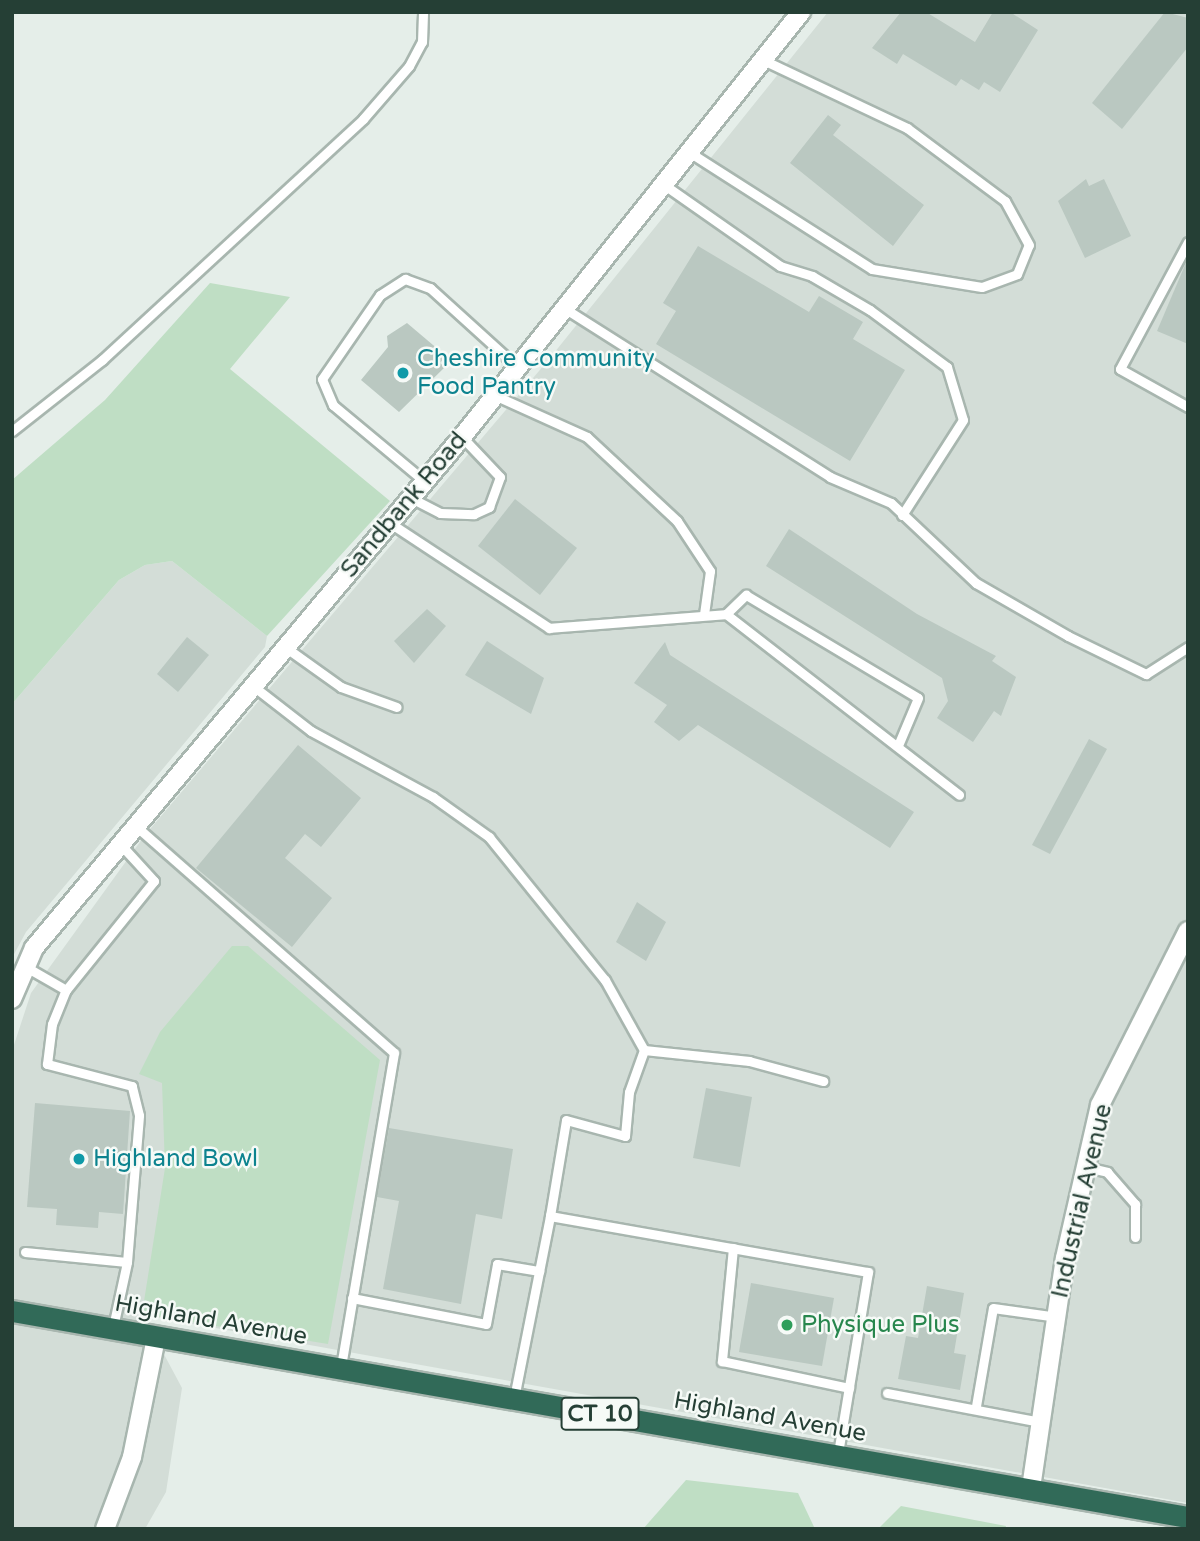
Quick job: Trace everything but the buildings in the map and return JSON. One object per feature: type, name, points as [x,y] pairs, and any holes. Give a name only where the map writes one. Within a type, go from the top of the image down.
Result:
[{"type":"highway","name":"Highland Avenue","points":[[12,1311],[1188,1517]]},
{"type":"street","name":"Sandbank Road","points":[[12,999],[34,948],[423,480],[462,437],[801,12]]},
{"type":"street","name":"Industrial Avenue","points":[[1031,1488],[1056,1317],[1100,1105],[1188,931]]},
{"type":"street","points":[[105,1529],[132,1457],[156,1338]]},
{"type":"lane","points":[[12,430],[102,360],[363,119],[416,54],[423,12]]},
{"type":"lane","points":[[689,152],[872,269],[982,288],[1017,274],[1029,245],[1005,201],[907,128],[763,60]]},
{"type":"lane","points":[[663,184],[780,266],[811,276],[870,310],[947,367],[963,420],[902,515]]},
{"type":"lane","points":[[1188,242],[1120,369],[1188,407]]},
{"type":"lane","points":[[423,480],[333,405],[322,379],[380,295],[405,279],[430,288],[517,367]]},
{"type":"lane","points":[[564,308],[691,393],[830,477],[891,503],[976,583],[1146,674],[1188,647]]},
{"type":"lane","points":[[494,395],[587,437],[677,521],[709,571],[704,614]]},
{"type":"lane","points":[[409,497],[440,513],[474,514],[489,507],[500,477],[462,437]]},
{"type":"lane","points":[[389,522],[550,628],[726,614],[899,743],[959,795]]},
{"type":"lane","points":[[726,614],[746,595],[918,698],[899,743]]},
{"type":"lane","points":[[285,647],[341,687],[397,707]]},
{"type":"lane","points":[[253,686],[311,731],[433,797],[489,837],[605,980],[644,1050],[629,1092],[625,1136],[566,1120],[514,1399]]},
{"type":"lane","points":[[137,827],[394,1053],[340,1369]]},
{"type":"lane","points":[[112,1330],[127,1262],[139,1115],[132,1086],[47,1064],[52,1024],[66,990],[154,881],[121,845]]},
{"type":"lane","points":[[26,967],[66,990]]},
{"type":"lane","points":[[644,1050],[749,1061],[823,1081]]},
{"type":"lane","points":[[1086,1167],[1107,1172],[1135,1204],[1135,1237]]},
{"type":"lane","points":[[550,1216],[868,1272],[838,1455]]},
{"type":"lane","points":[[733,1248],[722,1360],[849,1388]]},
{"type":"lane","points":[[25,1252],[127,1262]]},
{"type":"lane","points":[[352,1298],[486,1324],[497,1264],[539,1271]]},
{"type":"lane","points":[[976,1406],[993,1308],[1056,1317]]},
{"type":"lane","points":[[887,1393],[976,1406],[1041,1422]]},
{"type":"shaded area","points":[[828,12],[1188,12],[1188,1503],[143,1315],[182,1388],[166,1492],[145,1529],[12,1529],[12,1051],[31,993],[145,835],[550,358]]},
{"type":"shaded area","points":[[172,561],[267,636],[265,647],[26,932],[12,958],[12,704],[119,580],[145,565]]},
{"type":"green space","points":[[210,283],[290,297],[230,369],[390,501],[267,636],[172,561],[145,565],[119,580],[12,704],[12,480],[105,400]]},
{"type":"green space","points":[[232,946],[248,946],[380,1060],[328,1344],[142,1314],[165,1168],[162,1083],[139,1074],[160,1032]]},
{"type":"green space","points":[[686,1480],[798,1493],[815,1529],[643,1529]]},
{"type":"green space","points":[[901,1506],[1006,1526],[1005,1529],[878,1529]]},
{"type":"place","name":"Cheshire Community Food Pantry","points":[[403,373]]},
{"type":"place","name":"Highland Bowl","points":[[79,1159]]},
{"type":"place","name":"Physique Plus","points":[[787,1325]]}]
